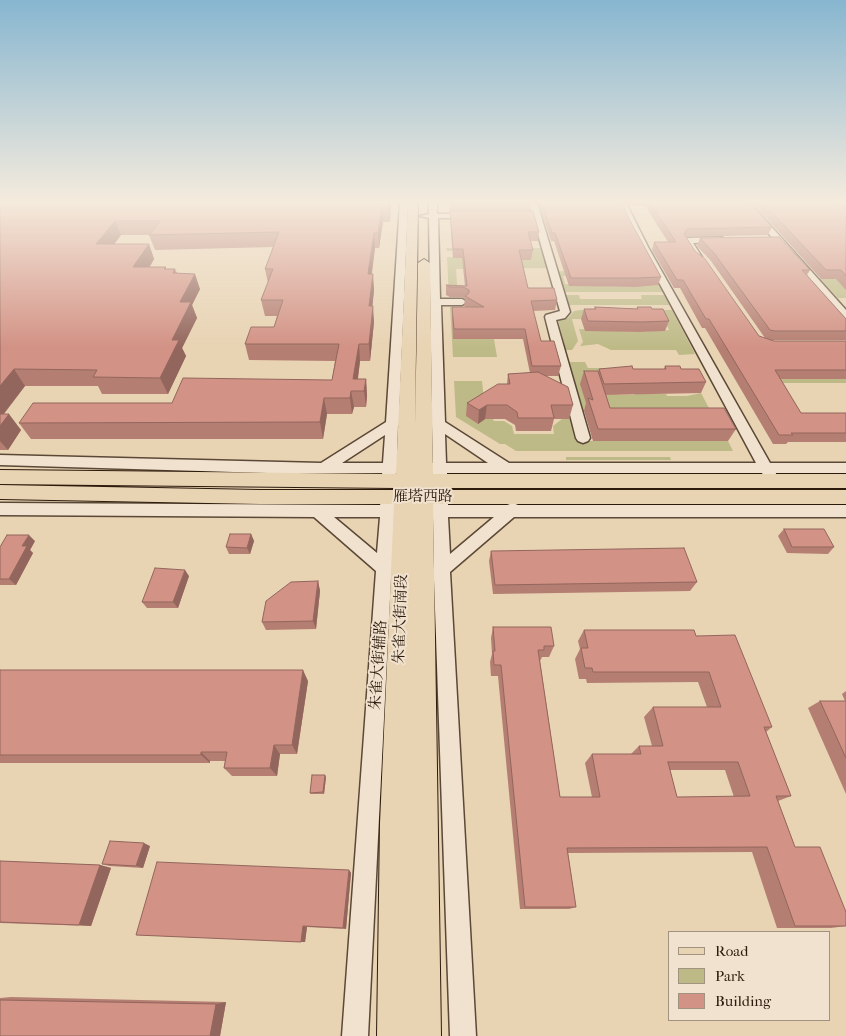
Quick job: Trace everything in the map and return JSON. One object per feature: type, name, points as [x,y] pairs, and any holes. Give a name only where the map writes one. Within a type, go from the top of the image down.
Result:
[{"type":"main road","name":"朱雀大街南段","points":[[395,1036],[395,823],[402,584],[414,489],[415,419],[423,251]]},
{"type":"main road","name":"雁塔西路","points":[[526,489],[770,474],[846,481]]},
{"type":"main road","name":"雁塔西路","points":[[0,477],[302,489]]},
{"type":"main road","name":"朱雀大街南段","points":[[414,489],[425,584],[423,1036]]},
{"type":"main road","name":"雁塔西路","points":[[0,492],[526,489],[846,497]]},
{"type":"street","name":"朱雀大街辅路","points":[[355,1036],[384,569],[414,489],[415,419],[406,251]]},
{"type":"street","name":"朱雀大街辅路","points":[[415,419],[435,302],[430,251]]},
{"type":"street","points":[[544,251],[564,312],[561,316],[550,317],[583,438]]},
{"type":"street","points":[[647,251],[770,474]]},
{"type":"street","points":[[693,251],[706,264]]},
{"type":"street","points":[[785,251],[846,316]]},
{"type":"street","points":[[435,302],[462,302]]},
{"type":"street","points":[[402,584],[318,511],[302,489],[324,468],[415,419],[506,468],[526,489],[510,511],[425,584]]},
{"type":"street","points":[[0,460],[324,468],[510,511],[846,511]]},
{"type":"street","points":[[0,509],[318,511],[506,468],[770,474],[846,468]]},
{"type":"street","name":"朱雀大街辅路","points":[[414,489],[442,569],[463,1036]]},
{"type":"green space","points":[[476,251],[543,251],[548,268],[456,269],[458,297],[449,297],[447,257],[463,258]]},
{"type":"green space","points":[[576,271],[578,276],[563,276],[565,284],[619,287],[635,287],[653,274],[663,292],[562,292],[556,272]]},
{"type":"green space","points":[[846,277],[846,298],[838,298],[820,279]]},
{"type":"green space","points":[[563,295],[579,295],[580,299],[642,299],[641,295],[664,295],[670,305],[566,305]]},
{"type":"green space","points":[[450,307],[459,307],[460,317],[494,339],[497,357],[453,357]]},
{"type":"green space","points":[[590,310],[593,319],[572,319],[578,341],[572,350],[566,350],[558,320],[568,318],[574,311]]},
{"type":"green space","points":[[644,310],[672,310],[695,354],[679,355],[676,350],[611,350],[598,344],[580,346],[583,342],[579,329],[639,332],[669,330],[664,319]]},
{"type":"green space","points":[[568,362],[585,362],[588,368],[610,368],[614,379],[605,392],[606,395],[614,395],[616,392],[617,395],[635,395],[634,392],[638,394],[666,394],[667,396],[687,396],[701,393],[711,412],[580,412]]},
{"type":"green space","points":[[759,378],[846,379],[846,383],[755,383]]},
{"type":"green space","points":[[454,381],[482,381],[484,400],[494,421],[504,421],[512,426],[514,434],[554,434],[553,426],[562,419],[572,419],[578,441],[728,441],[733,451],[516,451],[505,444],[500,444],[456,417]]},
{"type":"green space","points":[[566,457],[670,457],[671,460],[566,460]]},
{"type":"building","points":[[0,251],[144,251],[133,267],[166,267],[164,269],[175,269],[173,273],[195,274],[180,302],[191,302],[172,340],[179,340],[160,378],[93,377],[97,370],[14,369],[0,386]]},
{"type":"building","points":[[272,251],[371,251],[368,274],[373,274],[369,306],[373,306],[369,344],[359,344],[353,379],[366,379],[364,391],[351,391],[350,398],[324,398],[320,422],[19,423],[33,403],[172,403],[183,378],[332,380],[339,344],[245,344],[251,327],[274,327],[283,300],[261,300],[273,269],[265,269]]},
{"type":"building","points":[[463,251],[519,251],[528,288],[554,288],[557,300],[531,301],[541,341],[554,341],[561,366],[532,366],[525,329],[454,329],[452,307],[484,307],[465,296],[469,293],[469,290],[463,287],[450,287],[446,285],[467,286]]},
{"type":"building","points":[[562,251],[647,251],[661,277],[638,278],[571,278]]},
{"type":"building","points":[[660,251],[695,251],[705,259],[759,336],[774,341],[846,341],[846,370],[775,370],[801,413],[846,413],[846,433],[791,433],[793,435],[779,435],[709,319],[706,319],[683,280],[677,280]]},
{"type":"building","points":[[712,251],[792,251],[810,270],[802,270],[846,319],[846,331],[770,330]]},
{"type":"building","points":[[808,251],[846,251],[846,276],[841,270],[826,270]]},
{"type":"building","points":[[595,307],[638,309],[637,307],[651,307],[652,309],[663,309],[669,321],[588,321],[584,309],[596,309]]},
{"type":"building","points":[[632,366],[633,369],[666,369],[665,366],[680,366],[681,369],[699,369],[706,382],[604,384],[599,369]]},
{"type":"building","points":[[584,371],[598,371],[610,408],[724,408],[736,429],[598,429],[588,398],[593,400]]},
{"type":"building","points":[[538,372],[568,387],[573,405],[551,405],[554,418],[518,418],[517,412],[507,405],[487,405],[479,410],[467,403],[498,384],[510,384],[508,374]]},
{"type":"building","points":[[0,414],[9,414],[0,426]]},
{"type":"building","points":[[784,529],[824,529],[834,547],[792,547]]},
{"type":"building","points":[[230,534],[251,534],[247,548],[226,547]]},
{"type":"building","points":[[7,535],[29,535],[22,546],[27,546],[9,579],[0,579],[0,547]]},
{"type":"building","points":[[684,548],[697,582],[495,585],[491,551]]},
{"type":"building","points":[[155,568],[185,570],[173,602],[142,602]]},
{"type":"building","points":[[318,581],[313,621],[262,622],[266,601],[291,582]]},
{"type":"building","points":[[493,627],[551,627],[554,646],[544,646],[544,650],[538,650],[560,797],[600,797],[592,754],[641,754],[639,746],[663,746],[653,707],[721,707],[709,672],[593,672],[592,668],[585,668],[581,648],[588,648],[584,630],[694,630],[696,636],[735,635],[772,727],[764,727],[791,796],[776,796],[795,847],[820,847],[846,912],[846,926],[795,926],[767,847],[567,848],[576,907],[525,907],[501,665],[494,665],[493,651],[495,651]],"holes":[[[668,762],[738,762],[750,796],[677,797]]]},
{"type":"building","points":[[0,670],[303,670],[292,745],[274,745],[270,768],[224,768],[227,752],[201,752],[201,755],[0,755]]},
{"type":"building","points":[[820,701],[846,701],[846,758]]},
{"type":"building","points":[[312,775],[325,775],[323,792],[310,793]]},
{"type":"building","points":[[110,841],[144,843],[136,866],[102,864]]},
{"type":"building","points":[[0,861],[100,865],[79,925],[0,922]]},
{"type":"building","points":[[157,862],[349,870],[343,928],[303,926],[301,942],[136,935]]},
{"type":"building","points":[[0,1000],[216,1004],[210,1036],[0,1036]]}]
